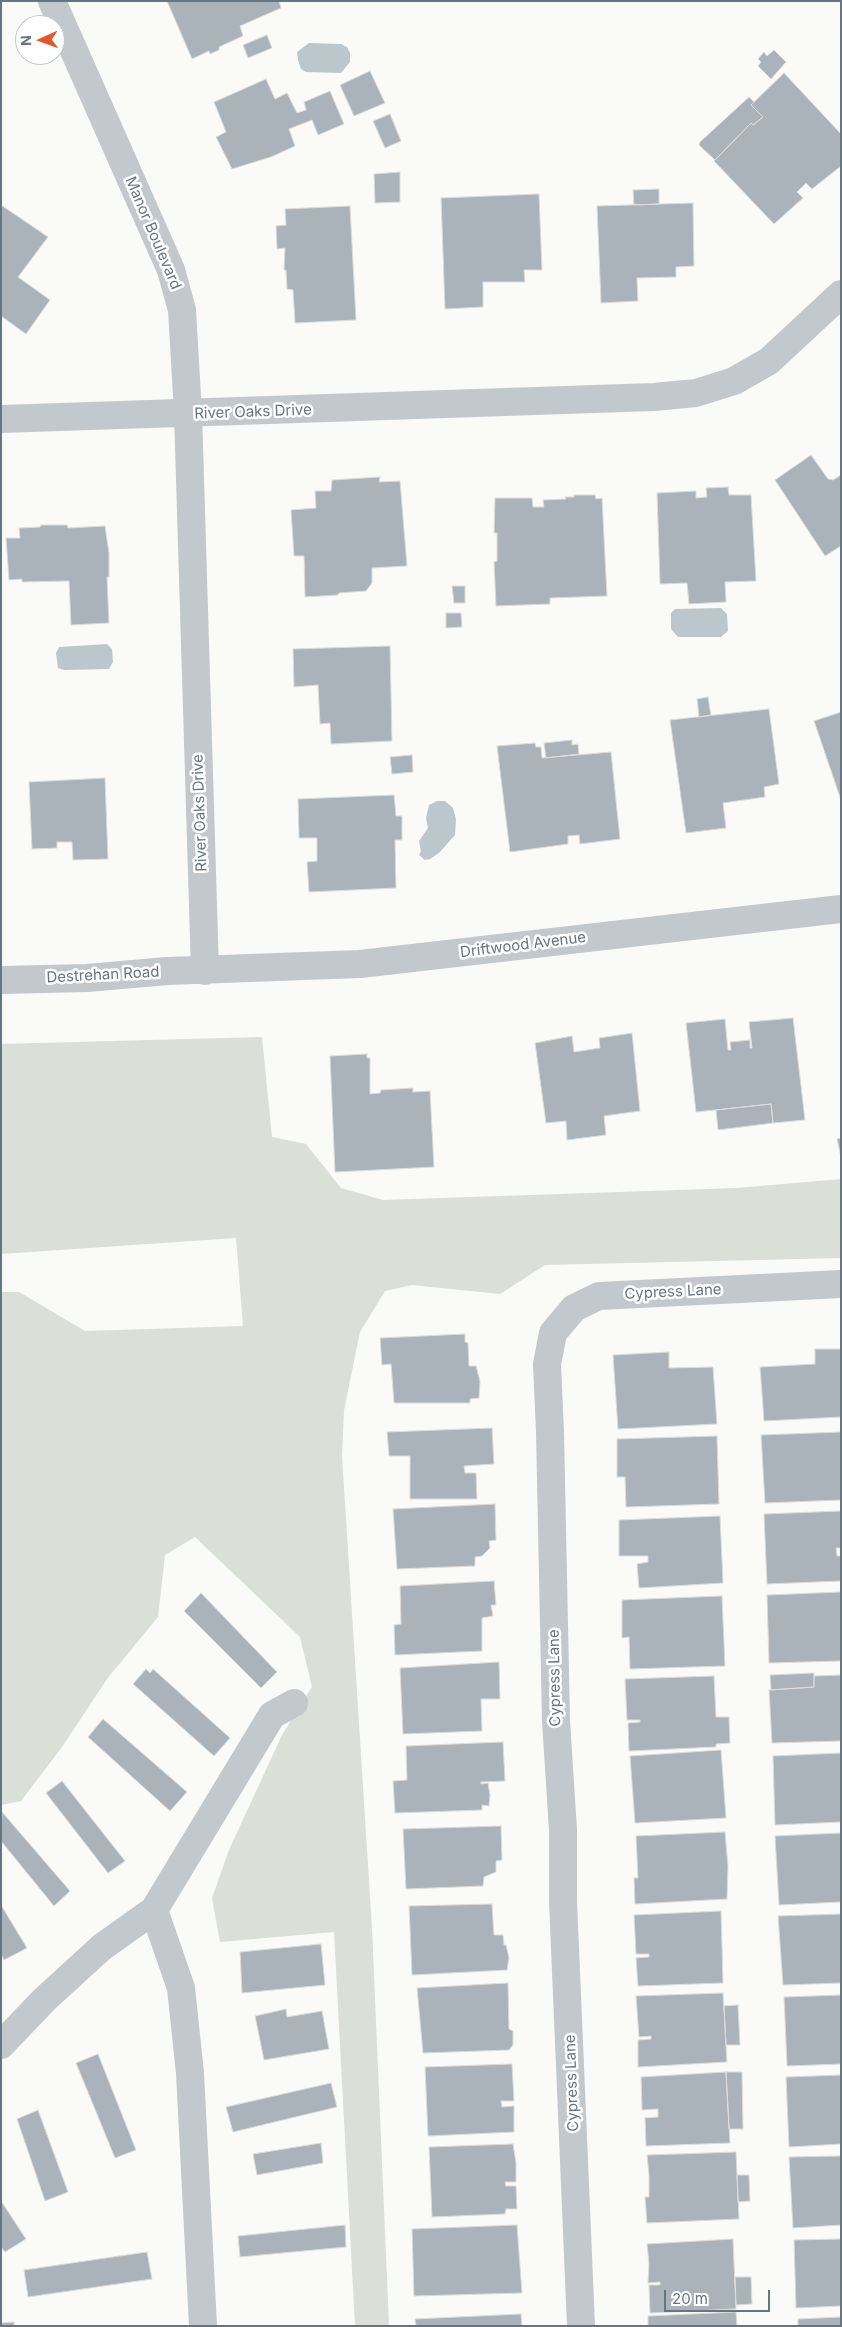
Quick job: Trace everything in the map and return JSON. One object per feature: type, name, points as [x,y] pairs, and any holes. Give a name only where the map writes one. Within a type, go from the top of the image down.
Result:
[{"type":"street","name":"Manor Boulevard","points":[[52,1],[174,276],[182,310],[188,413]]},
{"type":"street","name":"River Oaks Drive","points":[[205,971],[188,413],[654,397],[696,393],[734,381],[769,361],[841,294]]},
{"type":"street","points":[[1,419],[188,413]]},
{"type":"street","name":"Driftwood Avenue","points":[[205,971],[360,964],[841,909]]},
{"type":"street","name":"Destrehan Road","points":[[1,980],[87,978],[167,971],[205,971]]},
{"type":"street","name":"Cypress Lane","points":[[581,2326],[564,1901],[563,1830],[556,1721],[550,1432],[546,1364],[553,1333],[574,1308],[599,1296],[841,1284]]},
{"type":"street","points":[[1,2045],[44,2000],[102,1947],[154,1910],[272,1715],[294,1703]]},
{"type":"street","points":[[154,1910],[181,1988],[190,2073],[203,2326]]},
{"type":"shaded area","points":[[309,43],[341,44],[347,47],[350,53],[350,62],[341,73],[306,72],[301,69],[297,52]]},
{"type":"shaded area","points":[[721,608],[727,614],[728,631],[721,637],[678,637],[671,629],[671,613],[675,609]]},
{"type":"shaded area","points":[[107,644],[112,649],[113,662],[109,669],[64,670],[58,668],[56,653],[59,647]]},
{"type":"shaded area","points":[[437,801],[445,801],[453,808],[456,819],[455,835],[439,853],[425,860],[419,855],[421,851],[419,841],[428,828],[426,818],[429,805]]},
{"type":"shaded area","points":[[262,1037],[272,1137],[306,1144],[341,1188],[383,1200],[737,1188],[841,1179],[841,1258],[545,1265],[500,1294],[412,1285],[385,1291],[360,1332],[344,1410],[342,1456],[372,1928],[389,2326],[355,2326],[334,1932],[220,1942],[212,1898],[229,1850],[282,1735],[312,1687],[300,1637],[195,1537],[165,1555],[158,1617],[107,1679],[62,1747],[21,1801],[1,1805],[1,1292],[19,1292],[85,1331],[243,1326],[236,1238],[1,1254],[1,1044]]},
{"type":"building","points":[[167,1],[279,1],[281,8],[240,26],[243,36],[219,47],[219,50],[210,54],[209,51],[192,59]]},
{"type":"building","points":[[267,35],[272,48],[248,58],[243,45]]},
{"type":"building","points":[[774,50],[786,62],[771,79],[758,66],[761,62],[758,59],[764,52],[767,56]]},
{"type":"building","points":[[370,71],[385,103],[354,116],[340,85]]},
{"type":"building","points":[[784,73],[841,134],[841,166],[812,189],[806,183],[797,192],[803,198],[774,224],[714,161],[751,123],[753,125],[763,117],[751,105]]},
{"type":"building","points":[[266,79],[275,99],[287,93],[297,113],[306,110],[304,102],[330,91],[344,124],[318,135],[312,120],[289,129],[295,146],[271,157],[232,169],[216,137],[226,132],[214,102]]},
{"type":"building","points":[[749,97],[754,102],[751,105],[763,117],[753,125],[751,123],[715,160],[699,145],[700,142]]},
{"type":"building","points":[[390,114],[401,141],[385,148],[373,121]]},
{"type":"building","points":[[400,172],[400,202],[375,203],[374,174]]},
{"type":"building","points":[[659,189],[659,204],[634,205],[633,190]]},
{"type":"building","points":[[539,194],[542,270],[524,270],[525,282],[483,282],[483,307],[445,309],[441,198]]},
{"type":"building","points":[[693,203],[694,266],[676,267],[676,277],[637,278],[638,301],[601,303],[597,206]]},
{"type":"building","points":[[1,205],[48,237],[18,277],[50,300],[26,334],[1,316]]},
{"type":"building","points":[[350,206],[356,320],[295,323],[293,290],[287,289],[286,270],[284,270],[285,248],[277,249],[276,226],[286,225],[285,209]]},
{"type":"building","points":[[811,455],[828,479],[833,480],[841,475],[841,546],[825,556],[775,480]]},
{"type":"building","points":[[380,477],[379,482],[400,481],[407,566],[372,568],[372,583],[366,591],[305,597],[304,556],[294,556],[291,510],[316,508],[315,491],[331,491],[332,480]]},
{"type":"building","points":[[728,487],[729,495],[751,495],[756,581],[725,582],[726,602],[689,604],[687,583],[660,584],[657,493],[696,491],[696,498],[707,497],[706,488]]},
{"type":"building","points":[[574,495],[595,495],[596,499],[602,498],[607,596],[550,598],[550,604],[496,606],[494,562],[497,561],[497,533],[494,533],[495,498],[532,498],[533,507],[544,507],[543,500],[566,499],[565,497],[574,497]]},
{"type":"building","points":[[41,525],[67,525],[68,528],[105,526],[109,553],[109,577],[107,577],[109,623],[71,625],[69,581],[22,582],[22,579],[9,580],[6,538],[20,538],[19,528],[40,527]]},
{"type":"building","points":[[452,586],[465,586],[465,603],[454,603]]},
{"type":"building","points":[[446,613],[461,613],[462,627],[446,628]]},
{"type":"building","points":[[390,646],[392,741],[331,744],[330,723],[320,724],[318,685],[294,687],[293,649]]},
{"type":"building","points":[[708,697],[711,715],[699,717],[697,699]]},
{"type":"building","points":[[769,709],[779,784],[764,787],[765,797],[723,803],[726,828],[686,833],[670,720]]},
{"type":"building","points":[[841,712],[841,800],[814,721]]},
{"type":"building","points":[[572,740],[572,745],[578,744],[579,754],[546,758],[544,743]]},
{"type":"building","points":[[535,743],[536,747],[541,747],[542,758],[611,752],[620,839],[580,844],[579,835],[568,836],[568,844],[510,852],[497,746]]},
{"type":"building","points":[[412,755],[413,772],[392,774],[390,757]]},
{"type":"building","points":[[105,778],[108,859],[73,860],[72,842],[57,842],[57,848],[32,849],[29,782]]},
{"type":"building","points":[[394,795],[396,816],[402,816],[402,840],[395,840],[396,888],[309,892],[307,862],[317,861],[317,838],[299,838],[298,799]]},
{"type":"building","points":[[793,1018],[805,1120],[773,1123],[771,1104],[696,1112],[686,1023],[725,1019],[728,1050],[731,1050],[730,1042],[750,1040],[750,1048],[752,1048],[749,1022]]},
{"type":"building","points":[[632,1033],[640,1111],[604,1116],[606,1135],[567,1140],[566,1121],[546,1123],[535,1043],[572,1036],[574,1052],[600,1048],[599,1038]]},
{"type":"building","points":[[367,1054],[367,1058],[370,1058],[370,1094],[380,1093],[381,1090],[413,1088],[413,1092],[430,1091],[434,1167],[335,1172],[330,1056]]},
{"type":"building","points":[[771,1104],[773,1123],[718,1130],[716,1110]]},
{"type":"building","points":[[841,1138],[841,1157],[837,1139]]},
{"type":"building","points":[[465,1334],[465,1342],[468,1343],[469,1366],[476,1366],[480,1381],[479,1398],[470,1399],[470,1403],[394,1403],[391,1364],[382,1365],[380,1338]]},
{"type":"building","points":[[815,1349],[841,1349],[841,1417],[764,1421],[760,1367],[815,1364]]},
{"type":"building","points":[[669,1352],[669,1368],[713,1367],[717,1424],[618,1429],[613,1355]]},
{"type":"building","points":[[492,1428],[494,1464],[464,1466],[465,1473],[476,1473],[477,1499],[410,1499],[410,1456],[389,1456],[387,1432]]},
{"type":"building","points":[[841,1432],[841,1500],[765,1503],[761,1435]]},
{"type":"building","points":[[717,1436],[719,1504],[626,1507],[625,1477],[617,1477],[617,1439]]},
{"type":"building","points":[[495,1504],[496,1540],[489,1541],[490,1548],[482,1556],[475,1557],[475,1566],[397,1569],[393,1509]]},
{"type":"building","points":[[841,1511],[841,1548],[836,1548],[837,1556],[841,1556],[841,1581],[767,1584],[764,1514]]},
{"type":"building","points":[[720,1516],[723,1583],[639,1588],[637,1564],[648,1562],[648,1556],[619,1556],[619,1520]]},
{"type":"building","points":[[494,1581],[496,1605],[491,1605],[493,1616],[482,1618],[482,1651],[395,1655],[394,1625],[401,1624],[400,1586]]},
{"type":"building","points":[[841,1592],[841,1661],[769,1663],[767,1595]]},
{"type":"building","points":[[201,1593],[277,1672],[261,1688],[184,1611]]},
{"type":"building","points":[[722,1596],[725,1666],[630,1669],[629,1637],[622,1638],[622,1600]]},
{"type":"building","points":[[499,1662],[500,1699],[481,1699],[482,1731],[403,1734],[400,1668]]},
{"type":"building","points":[[146,1669],[150,1673],[153,1669],[230,1738],[214,1756],[133,1684]]},
{"type":"building","points":[[814,1673],[814,1687],[771,1690],[770,1675]]},
{"type":"building","points":[[841,1675],[841,1741],[772,1743],[769,1690],[814,1687],[814,1676]]},
{"type":"building","points":[[714,1676],[716,1717],[729,1717],[730,1743],[716,1744],[716,1747],[629,1751],[628,1723],[640,1722],[640,1720],[627,1720],[625,1679]]},
{"type":"building","points":[[103,1719],[187,1792],[170,1811],[88,1737]]},
{"type":"building","points":[[503,1742],[505,1781],[481,1782],[481,1784],[488,1783],[489,1806],[482,1805],[482,1810],[395,1813],[393,1781],[407,1780],[406,1746]]},
{"type":"building","points":[[721,1750],[726,1818],[635,1823],[630,1756]]},
{"type":"building","points":[[841,1753],[841,1822],[775,1825],[773,1756]]},
{"type":"building","points":[[62,1781],[125,1861],[108,1873],[46,1793]]},
{"type":"building","points":[[2,1812],[70,1891],[54,1906],[1,1841]]},
{"type":"building","points":[[501,1826],[502,1860],[496,1861],[496,1872],[484,1877],[483,1886],[406,1889],[403,1829]]},
{"type":"building","points":[[725,1832],[728,1866],[727,1899],[635,1904],[634,1878],[638,1878],[636,1836]]},
{"type":"building","points":[[841,1833],[841,1902],[779,1905],[775,1836]]},
{"type":"building","points":[[492,1904],[494,1935],[503,1935],[504,1945],[506,1945],[509,1958],[507,1970],[412,1975],[409,1906]]},
{"type":"building","points":[[1,1905],[27,1948],[4,1960],[1,1954]]},
{"type":"building","points":[[721,1911],[723,1983],[638,1986],[636,1958],[649,1957],[649,1954],[636,1954],[634,1915]]},
{"type":"building","points":[[841,1914],[841,1983],[783,1985],[778,1916]]},
{"type":"building","points":[[321,1944],[325,1985],[242,1993],[240,1952]]},
{"type":"building","points":[[508,1983],[509,2029],[513,2031],[513,2045],[509,2050],[423,2053],[417,1988]]},
{"type":"building","points":[[723,1993],[727,2062],[638,2067],[638,2040],[651,2039],[651,2036],[639,2037],[636,1996]]},
{"type":"building","points":[[841,1995],[841,2064],[787,2066],[784,1997]]},
{"type":"building","points":[[738,2005],[740,2045],[726,2045],[724,2006]]},
{"type":"building","points":[[286,2009],[287,2017],[322,2011],[329,2049],[264,2060],[255,2016]]},
{"type":"building","points":[[98,2054],[136,2150],[115,2158],[76,2063]]},
{"type":"building","points":[[512,2064],[514,2101],[501,2101],[502,2107],[514,2106],[514,2132],[428,2136],[425,2067]]},
{"type":"building","points":[[726,2072],[730,2143],[646,2146],[645,2118],[658,2117],[658,2109],[642,2110],[641,2077]]},
{"type":"building","points":[[726,2072],[742,2072],[743,2129],[729,2129]]},
{"type":"building","points":[[841,2075],[841,2144],[789,2147],[786,2077]]},
{"type":"building","points":[[331,2083],[337,2107],[233,2132],[226,2107]]},
{"type":"building","points":[[38,2110],[68,2192],[45,2201],[17,2119]]},
{"type":"building","points":[[321,2143],[323,2163],[257,2175],[253,2154]]},
{"type":"building","points":[[513,2144],[516,2182],[505,2182],[506,2186],[516,2186],[517,2209],[506,2209],[505,2214],[432,2217],[429,2147]]},
{"type":"building","points":[[736,2152],[739,2219],[647,2223],[645,2197],[649,2197],[649,2175],[647,2155]]},
{"type":"building","points":[[841,2156],[841,2225],[793,2228],[789,2157]]},
{"type":"building","points":[[737,2175],[749,2175],[750,2201],[738,2202]]},
{"type":"building","points":[[1,2201],[26,2239],[5,2252],[1,2247]]},
{"type":"building","points":[[345,2225],[346,2247],[240,2257],[238,2236]]},
{"type":"building","points":[[517,2225],[522,2293],[414,2296],[412,2229]]},
{"type":"building","points":[[733,2239],[736,2309],[650,2313],[649,2285],[660,2285],[660,2282],[648,2283],[647,2244]]},
{"type":"building","points":[[841,2239],[841,2306],[796,2308],[794,2240]]},
{"type":"building","points":[[147,2252],[152,2279],[28,2297],[24,2270]]},
{"type":"building","points":[[735,2277],[751,2277],[752,2304],[736,2305]]},
{"type":"building","points":[[736,2312],[737,2326],[648,2326],[648,2316]]},
{"type":"building","points":[[521,2314],[522,2326],[416,2326],[415,2319]]},
{"type":"building","points":[[841,2317],[841,2326],[798,2326],[798,2319]]},
{"type":"building","points":[[14,2322],[14,2326],[1,2326],[1,2323]]}]
